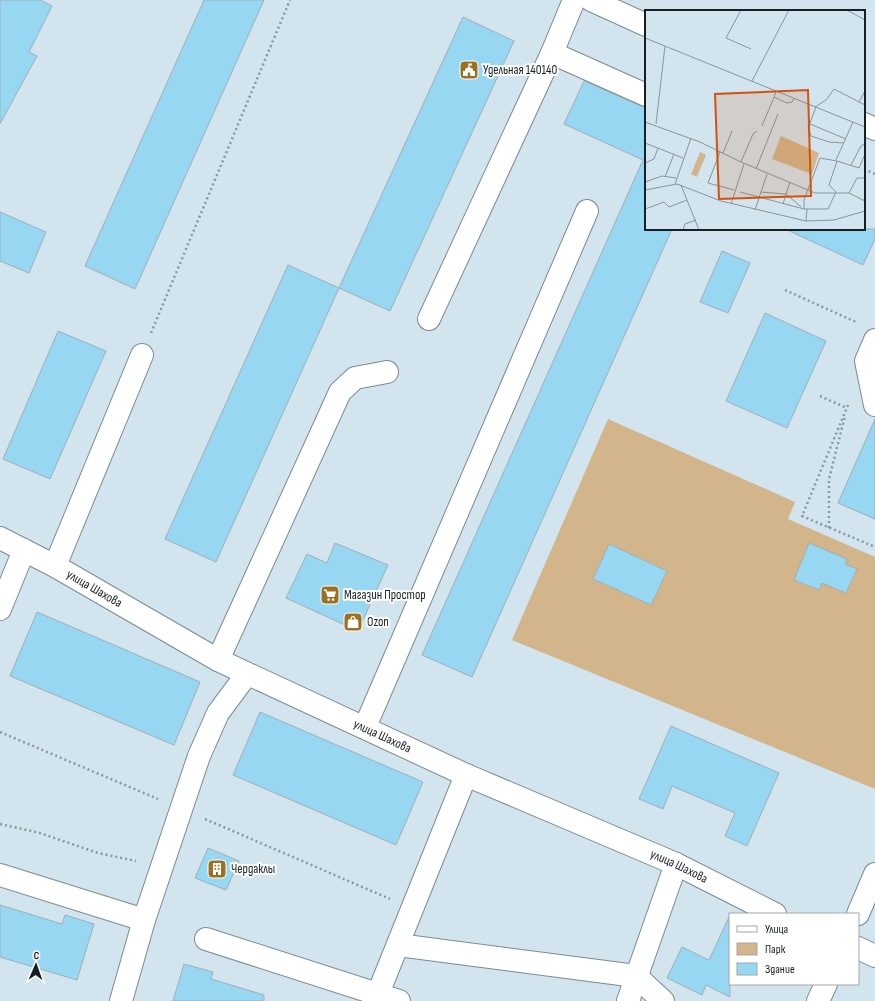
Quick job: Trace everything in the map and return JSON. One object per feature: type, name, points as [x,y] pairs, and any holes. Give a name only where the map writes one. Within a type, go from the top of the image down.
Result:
[{"type":"street","points":[[429,319],[552,52],[574,0]]},
{"type":"street","points":[[591,0],[645,25]]},
{"type":"street","points":[[552,52],[645,95]]},
{"type":"street","points":[[865,124],[875,129]]},
{"type":"street","points":[[365,728],[587,211]]},
{"type":"street","points":[[868,333],[866,361],[875,405]]},
{"type":"street","points":[[54,566],[142,355]]},
{"type":"street","points":[[218,660],[340,392],[355,378],[387,372]]},
{"type":"street","name":"улица Шахова","points":[[0,538],[54,566],[218,660],[466,775],[676,864],[773,913]]},
{"type":"street","points":[[0,609],[24,550]]},
{"type":"street","points":[[121,1001],[144,920],[202,748],[218,713],[247,674]]},
{"type":"street","points":[[376,998],[466,775]]},
{"type":"street","points":[[628,1001],[676,864]]},
{"type":"street","points":[[858,913],[875,874]]},
{"type":"street","points":[[0,875],[144,920]]},
{"type":"street","points":[[206,939],[376,998],[399,1001]]},
{"type":"street","points":[[398,945],[636,976],[663,1001]]},
{"type":"street","points":[[859,948],[875,956]]},
{"type":"street","points":[[818,1001],[826,985]]},
{"type":"path","points":[[142,355],[290,0]]},
{"type":"path","points":[[865,169],[875,174]]},
{"type":"path","points":[[785,290],[868,333]]},
{"type":"path","points":[[820,396],[847,408]]},
{"type":"path","points":[[850,401],[802,516],[875,547]]},
{"type":"path","points":[[829,528],[830,479],[847,408]]},
{"type":"path","points":[[0,824],[40,833],[98,853],[162,867]]},
{"type":"green space","points":[[608,419],[795,502],[788,519],[875,557],[875,789],[512,640]]},
{"type":"building","points":[[0,0],[40,0],[52,6],[29,52],[37,56],[0,124]]},
{"type":"building","points":[[204,0],[264,0],[135,289],[85,266]]},
{"type":"building","points":[[463,17],[514,41],[390,311],[339,288]]},
{"type":"building","points":[[584,81],[645,107],[645,230],[672,230],[472,677],[422,655],[643,160],[564,124]]},
{"type":"building","points":[[0,212],[46,232],[29,273],[0,261]]},
{"type":"building","points":[[875,229],[875,239],[863,265],[787,230]]},
{"type":"building","points":[[722,251],[750,263],[728,313],[700,302]]},
{"type":"building","points":[[288,265],[339,288],[216,562],[165,539]]},
{"type":"building","points":[[765,313],[826,341],[787,428],[726,401]]},
{"type":"building","points":[[58,331],[106,351],[50,479],[3,459]]},
{"type":"building","points":[[875,419],[875,519],[838,503]]},
{"type":"building","points":[[335,543],[388,565],[358,631],[286,598],[307,554],[327,563]]},
{"type":"building","points":[[809,543],[847,559],[845,564],[857,569],[846,593],[822,583],[819,590],[794,580]]},
{"type":"building","points":[[609,544],[667,571],[651,605],[593,579]]},
{"type":"building","points":[[37,612],[200,682],[174,745],[10,676]]},
{"type":"building","points":[[260,712],[423,782],[396,845],[233,775]]},
{"type":"building","points":[[671,726],[779,773],[747,846],[725,836],[735,813],[672,786],[663,809],[639,799]]},
{"type":"building","name":"Чердаклы","points":[[208,848],[239,861],[226,890],[195,878]]},
{"type":"building","points":[[0,905],[62,924],[65,915],[94,924],[77,980],[0,957]]},
{"type":"building","points":[[729,917],[730,997],[706,985],[702,995],[667,978],[682,947],[709,960]]},
{"type":"building","points":[[184,964],[213,972],[211,979],[264,995],[264,1001],[173,1001]]},
{"type":"place","name":"Удельная 140140","points":[[469,70]]},
{"type":"place","name":"Магазин Простор","points":[[330,595]]},
{"type":"place","name":"Ozon","points":[[353,622]]},
{"type":"place","name":"Чердаклы","points":[[217,869]]}]
